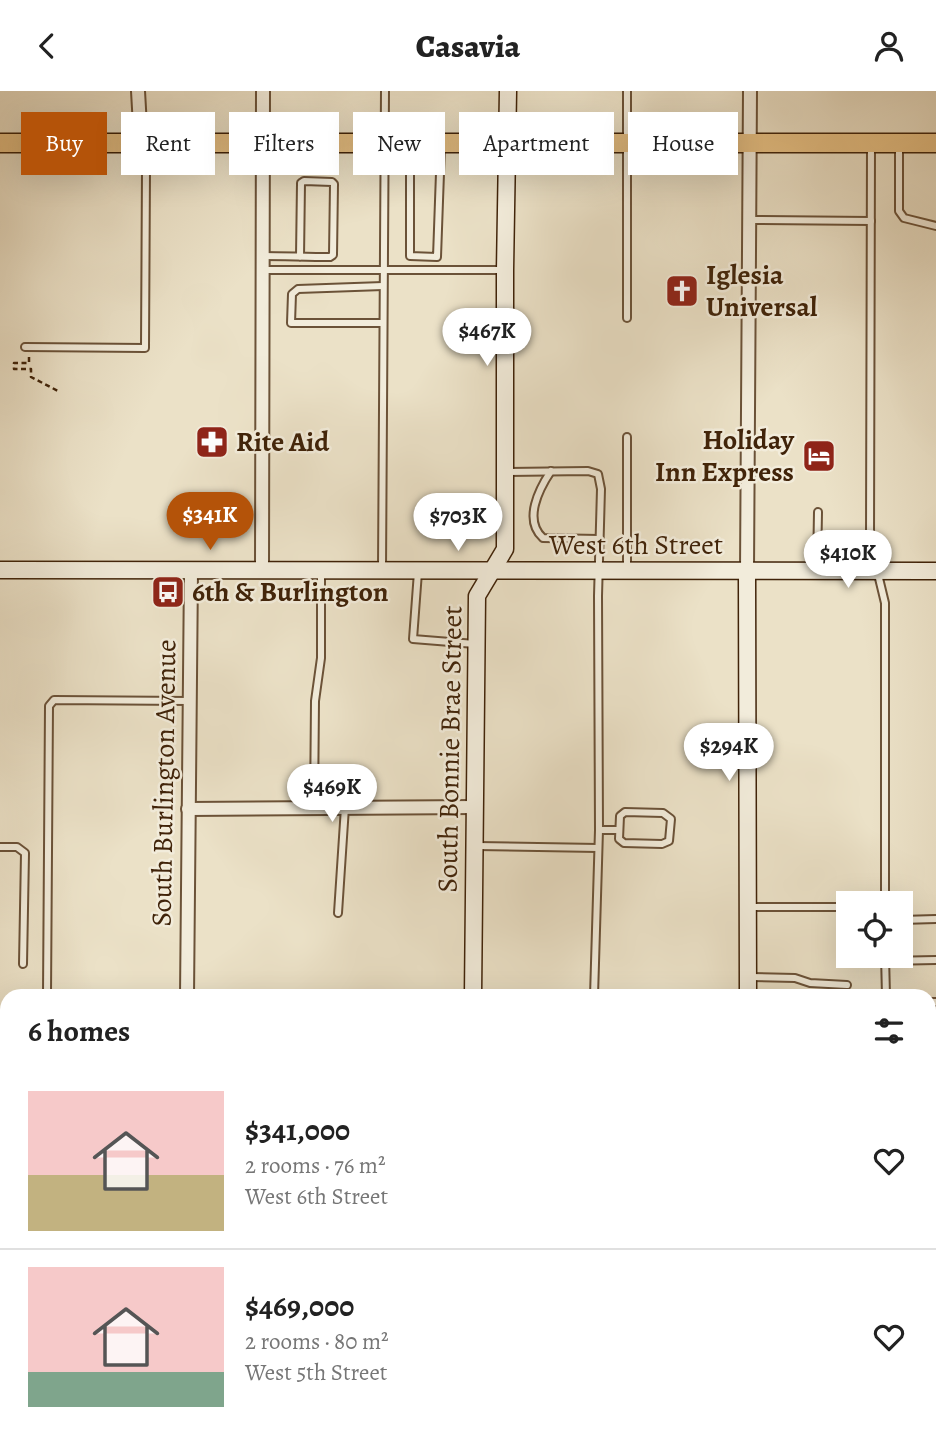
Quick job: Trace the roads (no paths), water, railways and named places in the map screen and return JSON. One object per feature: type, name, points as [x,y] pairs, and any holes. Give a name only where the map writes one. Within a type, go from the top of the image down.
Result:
[{"type":"main road","points":[[0,143],[121,144]]},
{"type":"main road","points":[[614,143],[936,143]]},
{"type":"street","points":[[138,91],[139,112]]},
{"type":"street","points":[[263,91],[263,112]]},
{"type":"street","name":"South Bonnie Brae Street","points":[[508,91],[508,112]]},
{"type":"street","points":[[748,989],[750,91]]},
{"type":"street","points":[[262,571],[263,175]]},
{"type":"street","name":"South Bonnie Brae Street","points":[[473,989],[477,596],[505,549],[506,175]]},
{"type":"street","name":"West 6th Street","points":[[0,571],[936,571]]},
{"type":"street","name":"South Burlington Avenue","points":[[187,989],[191,571]]},
{"type":"street","points":[[188,809],[475,807]]},
{"type":"lane","points":[[384,91],[384,112]]},
{"type":"lane","points":[[627,318],[628,91]]},
{"type":"lane","points":[[871,143],[870,541],[885,603],[885,891]]},
{"type":"lane","points":[[899,143],[899,211],[904,218],[936,226]]},
{"type":"lane","points":[[25,347],[145,348],[146,175]]},
{"type":"lane","points":[[382,571],[384,175]]},
{"type":"lane","points":[[410,175],[410,256],[437,257],[440,175]]},
{"type":"lane","points":[[262,256],[300,257],[330,257],[333,255],[332,182],[301,183],[300,257]]},
{"type":"lane","points":[[749,221],[871,221]]},
{"type":"lane","points":[[262,270],[505,270]]},
{"type":"lane","points":[[383,286],[298,289],[292,294],[291,323],[383,323]]},
{"type":"lane","points":[[627,437],[627,571]]},
{"type":"lane","points":[[551,471],[541,485],[535,502],[534,523],[537,533],[543,538],[599,539]]},
{"type":"lane","points":[[506,472],[588,471],[598,474],[601,489],[598,571],[599,830],[594,989]]},
{"type":"lane","points":[[817,571],[818,512]]},
{"type":"lane","points":[[314,808],[315,701],[321,658],[321,571]]},
{"type":"lane","points":[[418,571],[413,639],[477,644]]},
{"type":"lane","points":[[47,989],[50,706],[54,700],[189,701]]},
{"type":"lane","points":[[338,913],[345,807]]},
{"type":"lane","points":[[625,812],[663,813],[671,819],[669,841],[662,844],[624,843],[620,839],[619,830],[620,816],[625,812]]},
{"type":"lane","points":[[599,830],[619,830]]},
{"type":"lane","points":[[475,846],[598,848]]},
{"type":"lane","points":[[0,847],[17,847],[25,853],[23,964]]},
{"type":"lane","points":[[748,907],[836,907]]},
{"type":"lane","points":[[913,920],[936,919]]},
{"type":"lane","points":[[913,959],[936,960]]},
{"type":"lane","points":[[885,968],[886,989]]},
{"type":"lane","points":[[748,977],[795,978],[810,983],[847,985]]},
{"type":"place","name":"Iglesia Universal","points":[[682,291]]},
{"type":"place","name":"Rite Aid","points":[[212,442]]},
{"type":"place","name":"Holiday Inn Express","points":[[819,456]]},
{"type":"place","name":"6th & Burlington","points":[[168,592]]}]
